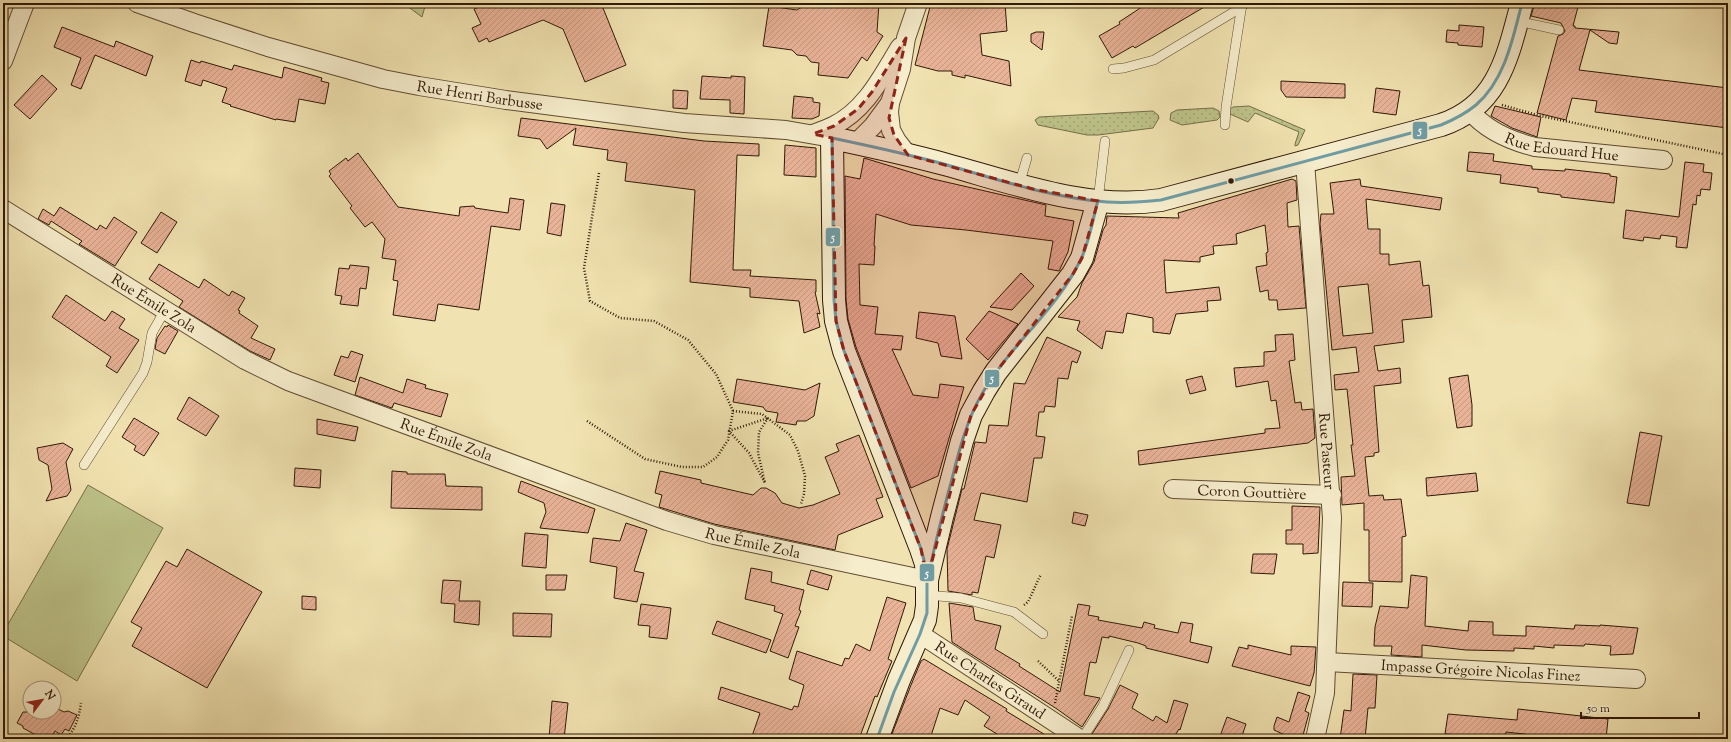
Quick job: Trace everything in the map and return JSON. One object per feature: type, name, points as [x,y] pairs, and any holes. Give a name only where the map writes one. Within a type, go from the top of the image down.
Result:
[{"type":"street","points":[[3,61],[25,3]]},
{"type":"street","points":[[908,156],[891,130],[889,118],[890,103],[901,68],[906,38],[918,3]]},
{"type":"street","name":"Rue Henri Barbusse","points":[[142,4],[194,24],[268,47],[383,79],[419,86],[506,100],[684,123],[838,139]]},
{"type":"street","points":[[838,139],[1019,186],[1098,201],[1124,203],[1161,200],[1441,125],[1457,119],[1476,105],[1493,85],[1503,67],[1520,12]]},
{"type":"street","points":[[838,139],[858,121],[872,92],[906,38]]},
{"type":"street","points":[[872,92],[858,109],[834,126],[838,139],[834,300],[838,331],[844,351],[921,549],[926,564],[927,587],[927,614],[920,634],[899,680],[877,739]]},
{"type":"street","points":[[838,139],[873,126],[890,103]]},
{"type":"street","name":"Rue Edouard Hue","points":[[1476,105],[1484,126],[1525,144],[1664,160]]},
{"type":"street","name":"Rue Pasteur","points":[[1305,162],[1332,496],[1327,662],[1324,701],[1315,739]]},
{"type":"street","points":[[927,587],[944,509],[962,441],[971,415],[993,376],[1073,274],[1084,251],[1098,201]]},
{"type":"street","name":"Rue Émile Zola","points":[[3,208],[255,366],[288,381],[656,518],[714,535],[927,587]]},
{"type":"street","name":"Coron Gouttière","points":[[1173,489],[1332,496]]},
{"type":"street","name":"Rue Charles Giraud","points":[[920,634],[1081,739]]},
{"type":"street","name":"Impasse Grégoire Nicolas Finez","points":[[1327,662],[1636,679]]},
{"type":"lane","points":[[1113,69],[1124,68],[1154,60],[1242,5]]},
{"type":"lane","points":[[1225,125],[1226,107],[1242,5]]},
{"type":"lane","points":[[1520,12],[1559,30]]},
{"type":"lane","points":[[1098,201],[1105,141]]},
{"type":"lane","points":[[1019,186],[1027,158]]},
{"type":"lane","points":[[84,465],[143,373],[148,362],[152,333],[165,310]]},
{"type":"lane","points":[[927,587],[1014,612],[1043,634]]},
{"type":"lane","points":[[1081,739],[1103,706],[1129,650]]},
{"type":"path","points":[[1476,105],[1541,116],[1728,155]]},
{"type":"path","points":[[587,421],[645,459],[682,467],[703,467],[718,457],[728,440],[733,411],[716,374],[688,340],[654,321],[620,318],[590,301],[584,268],[599,173]]},
{"type":"path","points":[[733,411],[762,414],[790,435],[798,451],[805,476],[804,494],[801,504]]},
{"type":"path","points":[[729,432],[749,453],[765,483],[758,453],[759,432],[768,418]]},
{"type":"path","points":[[729,432],[768,418]]},
{"type":"path","points":[[1014,612],[1021,609],[1028,602],[1042,574]]},
{"type":"path","points":[[1052,720],[1072,616]]},
{"type":"path","points":[[1038,661],[1059,681]]},
{"type":"path","points":[[66,739],[74,729],[78,719],[81,703]]},
{"type":"highlighted area","points":[[906,38],[889,118],[894,135],[908,155],[1033,189],[1098,201],[1082,258],[1073,274],[996,372],[971,415],[927,580],[921,549],[844,351],[836,321],[832,138],[813,134],[834,126],[858,109],[872,92]]},
{"type":"green space","points":[[403,3],[426,3],[422,17]]},
{"type":"green space","points":[[1249,106],[1305,130],[1298,145],[1295,146],[1299,132],[1255,113],[1248,122],[1230,114],[1230,109],[1233,107]]},
{"type":"green space","points":[[1213,108],[1219,111],[1220,117],[1217,120],[1182,125],[1170,120],[1171,113],[1177,110]]},
{"type":"green space","points":[[1153,111],[1159,118],[1153,128],[1098,135],[1087,135],[1038,125],[1035,120],[1039,117]]},
{"type":"green space","points":[[88,485],[163,528],[77,681],[3,636],[3,633]]},
{"type":"building","points":[[488,3],[601,3],[626,65],[585,82],[563,29],[543,20],[489,42],[487,38],[479,42],[472,28],[481,24],[474,9]]},
{"type":"building","points":[[816,3],[879,3],[877,32],[883,36],[867,61],[862,57],[848,78],[818,75],[819,63],[811,62],[806,56],[797,55],[792,50],[763,46],[769,6],[797,10],[803,6],[810,7]]},
{"type":"building","points":[[931,3],[1005,3],[1007,31],[980,34],[982,55],[1009,61],[1011,86],[965,75],[965,78],[952,75],[952,71],[938,71],[915,65]]},
{"type":"building","points":[[1148,3],[1211,3],[1135,48],[1133,46],[1112,58],[1099,36],[1120,24],[1119,22]]},
{"type":"building","points":[[1535,3],[1579,3],[1573,26],[1575,26],[1575,28],[1619,32],[1617,44],[1609,43],[1590,30],[1579,70],[1728,88],[1728,128],[1595,112],[1597,101],[1572,98],[1566,120],[1537,113],[1558,36],[1563,34],[1565,31],[1561,23],[1531,16]]},
{"type":"building","points":[[1459,25],[1484,27],[1482,47],[1458,45],[1458,43],[1446,42],[1447,30],[1459,31]]},
{"type":"building","points":[[62,27],[114,47],[116,41],[153,56],[146,76],[95,55],[81,89],[71,85],[81,58],[54,47]]},
{"type":"building","points":[[1036,32],[1044,32],[1042,50],[1031,42],[1031,34]]},
{"type":"building","points":[[191,60],[200,63],[201,61],[232,70],[234,65],[282,78],[284,67],[322,78],[321,81],[329,83],[325,104],[299,99],[295,122],[276,120],[230,106],[231,105],[222,102],[227,88],[203,80],[201,86],[185,81]]},
{"type":"building","points":[[42,75],[57,89],[30,119],[14,105]]},
{"type":"building","points":[[702,76],[731,78],[731,76],[745,77],[744,114],[730,113],[730,100],[700,99]]},
{"type":"building","points":[[1281,81],[1345,84],[1345,98],[1286,97],[1281,90]]},
{"type":"building","points":[[1376,88],[1400,91],[1396,115],[1373,112]]},
{"type":"building","points":[[673,90],[688,91],[687,109],[673,108]]},
{"type":"building","points":[[794,96],[813,98],[813,102],[820,103],[819,116],[812,119],[792,118]]},
{"type":"building","points":[[1495,106],[1541,117],[1537,137],[1512,128],[1491,116]]},
{"type":"building","points":[[521,118],[704,141],[759,144],[759,156],[737,155],[733,270],[751,270],[750,276],[816,280],[815,292],[820,314],[817,313],[820,327],[804,333],[799,301],[750,297],[750,288],[690,282],[695,190],[625,181],[627,163],[607,160],[608,150],[573,145],[576,128],[547,149],[540,139],[518,136]]},
{"type":"building","points":[[785,145],[816,148],[816,177],[784,175]]},
{"type":"building","points":[[1469,152],[1494,154],[1493,161],[1532,166],[1532,169],[1565,171],[1565,169],[1610,174],[1610,176],[1617,177],[1614,203],[1561,197],[1561,195],[1538,192],[1538,188],[1500,183],[1501,175],[1467,171]]},
{"type":"building","points":[[358,153],[398,207],[459,216],[460,207],[474,206],[475,208],[508,213],[510,198],[524,200],[520,230],[491,226],[479,310],[438,304],[435,321],[393,315],[398,281],[393,280],[396,260],[382,258],[385,239],[372,222],[365,227],[350,208],[352,206],[329,176],[331,174],[329,171],[346,158],[348,161]]},
{"type":"building","points":[[864,158],[933,179],[1046,205],[1045,216],[1074,221],[1068,252],[1059,271],[1048,269],[1053,241],[911,225],[876,214],[874,265],[859,264],[860,305],[878,307],[875,334],[903,336],[901,350],[892,349],[913,395],[938,398],[940,384],[964,387],[938,476],[911,488],[856,347],[848,319],[846,299],[845,176],[860,179]]},
{"type":"building","points":[[1685,162],[1704,164],[1703,172],[1712,173],[1710,190],[1701,189],[1700,196],[1697,195],[1696,205],[1693,204],[1687,248],[1676,247],[1677,237],[1661,235],[1660,239],[1644,237],[1643,241],[1623,238],[1626,210],[1679,217]]},
{"type":"building","points":[[1292,179],[1296,181],[1297,200],[1287,203],[1288,227],[1299,226],[1306,308],[1278,310],[1277,300],[1269,300],[1268,290],[1260,292],[1256,267],[1267,265],[1266,253],[1268,252],[1265,225],[1236,234],[1237,244],[1213,246],[1214,254],[1200,257],[1200,262],[1164,260],[1166,293],[1219,287],[1221,300],[1207,301],[1208,311],[1176,314],[1170,334],[1153,332],[1153,318],[1127,313],[1123,333],[1106,331],[1102,349],[1077,330],[1080,321],[1058,317],[1077,297],[1082,283],[1094,262],[1103,230],[1106,225],[1107,216],[1179,218],[1178,213]]},
{"type":"building","points":[[1360,179],[1361,186],[1442,198],[1440,210],[1366,199],[1368,229],[1380,229],[1380,254],[1389,254],[1389,265],[1420,261],[1423,286],[1429,285],[1432,317],[1402,320],[1404,342],[1374,346],[1378,371],[1400,368],[1401,383],[1374,386],[1379,452],[1374,453],[1374,456],[1365,457],[1369,496],[1383,495],[1384,500],[1401,499],[1406,536],[1402,537],[1402,582],[1369,581],[1369,530],[1364,530],[1364,503],[1342,505],[1341,477],[1355,476],[1347,389],[1335,390],[1334,375],[1359,372],[1356,347],[1332,350],[1320,224],[1321,214],[1334,214],[1330,183]],"holes":[[[1368,284],[1373,333],[1343,336],[1338,287]]]},
{"type":"building","points":[[551,203],[565,205],[561,236],[547,233]]},
{"type":"building","points":[[60,207],[97,230],[100,225],[106,229],[114,217],[137,232],[115,266],[79,244],[82,241],[51,221],[49,225],[38,219],[43,209],[54,216]]},
{"type":"building","points":[[161,212],[177,222],[157,253],[141,243]]},
{"type":"building","points":[[159,264],[199,288],[204,279],[229,296],[232,291],[245,298],[238,310],[240,311],[239,313],[258,326],[251,338],[275,349],[270,360],[250,351],[179,307],[183,301],[149,279]]},
{"type":"building","points":[[350,265],[369,267],[366,289],[360,288],[358,306],[340,304],[342,296],[335,295],[339,268],[349,269]]},
{"type":"building","points":[[1021,273],[1034,286],[1012,310],[990,307]]},
{"type":"building","points":[[66,295],[105,321],[112,311],[125,319],[119,328],[139,340],[117,373],[106,366],[111,357],[52,317]]},
{"type":"building","points":[[989,311],[1018,324],[988,360],[966,339]]},
{"type":"building","points":[[919,312],[955,316],[962,359],[941,356],[938,343],[916,338]]},
{"type":"building","points":[[168,325],[178,331],[165,354],[155,349],[157,338],[165,326],[167,327]]},
{"type":"building","points":[[1293,334],[1295,360],[1289,361],[1295,403],[1301,402],[1302,410],[1313,409],[1315,438],[1308,443],[1139,465],[1138,451],[1265,433],[1265,429],[1280,428],[1276,400],[1271,401],[1268,381],[1236,387],[1234,368],[1264,366],[1264,352],[1276,351],[1275,335]]},
{"type":"building","points":[[1047,337],[1081,352],[1077,363],[1072,361],[1068,379],[1058,378],[1055,407],[1045,406],[1044,412],[1039,412],[1036,436],[1045,437],[1042,458],[1034,458],[1027,502],[981,493],[974,520],[1001,525],[994,558],[986,556],[978,593],[972,592],[972,595],[948,591],[947,549],[962,489],[964,489],[975,442],[986,443],[989,425],[1008,426],[1014,383],[1025,384]]},
{"type":"building","points":[[351,351],[363,355],[355,382],[334,375],[341,356],[348,358]]},
{"type":"building","points":[[1468,375],[1472,405],[1472,426],[1457,428],[1449,378]]},
{"type":"building","points":[[1202,376],[1206,390],[1190,394],[1186,380]]},
{"type":"building","points":[[360,377],[403,393],[407,379],[426,385],[425,388],[448,394],[441,417],[394,403],[392,408],[355,395]]},
{"type":"building","points":[[737,379],[805,390],[820,383],[814,416],[806,421],[797,421],[796,425],[776,422],[778,413],[766,411],[763,407],[733,402]]},
{"type":"building","points":[[189,397],[219,416],[206,436],[177,419]]},
{"type":"building","points":[[134,418],[159,433],[144,456],[134,450],[136,446],[122,437]]},
{"type":"building","points":[[317,419],[358,427],[355,441],[317,434]]},
{"type":"building","points":[[1640,432],[1662,436],[1649,506],[1627,503]]},
{"type":"building","points":[[859,435],[883,497],[876,499],[883,517],[838,535],[835,550],[714,524],[659,507],[662,495],[655,493],[660,471],[701,480],[701,483],[753,495],[761,488],[766,488],[775,493],[782,503],[799,508],[813,505],[840,494],[825,457],[839,451],[836,444]]},
{"type":"building","points":[[63,443],[73,449],[66,462],[71,490],[67,496],[46,501],[52,489],[48,465],[39,460],[37,448]]},
{"type":"building","points":[[295,468],[321,470],[320,488],[294,486]]},
{"type":"building","points":[[392,471],[407,472],[407,474],[445,474],[446,486],[482,487],[482,510],[391,508]]},
{"type":"building","points":[[1476,473],[1478,491],[1427,496],[1426,478]]},
{"type":"building","points":[[521,481],[595,509],[588,533],[540,528],[546,512],[544,503],[518,492]]},
{"type":"building","points":[[1292,506],[1320,507],[1318,553],[1303,554],[1303,544],[1286,544],[1286,530],[1292,530]]},
{"type":"building","points":[[1074,512],[1088,515],[1085,526],[1072,523]]},
{"type":"building","points":[[626,523],[647,530],[634,571],[644,573],[637,602],[614,598],[617,567],[590,562],[593,538],[620,541]]},
{"type":"building","points":[[525,533],[548,535],[546,568],[522,566]]},
{"type":"building","points":[[187,549],[262,592],[207,688],[132,646],[142,628],[131,622],[166,561],[177,567]]},
{"type":"building","points":[[1253,554],[1277,554],[1274,574],[1251,573]]},
{"type":"building","points":[[751,568],[772,572],[771,582],[804,590],[799,610],[801,611],[795,626],[799,627],[788,658],[770,651],[783,614],[774,611],[775,606],[745,599]]},
{"type":"building","points":[[811,570],[832,576],[828,590],[807,584]]},
{"type":"building","points":[[546,575],[567,575],[565,590],[546,590]]},
{"type":"building","points":[[1411,575],[1427,577],[1425,626],[1468,631],[1469,621],[1493,622],[1493,635],[1526,636],[1526,626],[1574,629],[1575,625],[1600,625],[1638,628],[1633,654],[1610,655],[1611,646],[1585,644],[1584,646],[1554,645],[1554,648],[1534,646],[1534,649],[1514,648],[1514,651],[1466,650],[1422,645],[1422,657],[1391,655],[1392,646],[1374,646],[1375,627],[1380,606],[1408,608]]},
{"type":"building","points":[[443,580],[461,581],[459,601],[480,601],[479,625],[454,622],[455,604],[441,603]]},
{"type":"building","points":[[1343,582],[1373,583],[1372,607],[1342,606]]},
{"type":"building","points":[[302,596],[316,597],[316,610],[302,609]]},
{"type":"building","points":[[887,597],[906,603],[888,659],[892,661],[877,697],[875,696],[859,739],[751,739],[760,713],[718,699],[721,687],[792,710],[794,706],[798,707],[804,685],[789,679],[797,651],[842,666],[845,658],[849,659],[856,644],[870,651]]},
{"type":"building","points":[[949,603],[973,607],[975,620],[1001,626],[995,649],[1020,664],[1019,666],[1060,692],[1078,604],[1090,606],[1088,615],[1099,617],[1098,620],[1142,628],[1144,622],[1155,625],[1154,628],[1178,633],[1181,622],[1193,624],[1190,642],[1212,647],[1208,663],[1146,648],[1146,646],[1138,643],[1109,636],[1109,638],[1102,637],[1096,663],[1090,662],[1084,695],[1100,698],[1082,727],[1057,709],[952,642]]},
{"type":"building","points":[[641,604],[671,608],[667,639],[649,637],[650,626],[638,625]]},
{"type":"building","points":[[513,613],[552,614],[551,637],[513,636]]},
{"type":"building","points":[[717,621],[771,640],[766,653],[712,634]]},
{"type":"building","points":[[1248,645],[1291,655],[1291,646],[1316,647],[1314,673],[1310,686],[1232,666],[1239,647],[1248,649]]},
{"type":"building","points":[[924,659],[1007,709],[1006,711],[1052,739],[1005,739],[984,726],[990,717],[965,700],[958,715],[940,708],[930,739],[890,739],[921,661]]},
{"type":"building","points":[[1353,674],[1377,675],[1375,708],[1368,708],[1365,739],[1340,739],[1344,710],[1351,711]]},
{"type":"building","points":[[1120,685],[1138,694],[1132,708],[1153,721],[1156,716],[1167,723],[1174,700],[1188,704],[1180,730],[1179,729],[1173,739],[1100,739],[1092,734],[1108,709]]},
{"type":"building","points":[[1298,692],[1310,696],[1305,711],[1309,713],[1302,739],[1284,739],[1285,735],[1274,730],[1274,726],[1277,717],[1289,722]]},
{"type":"building","points":[[552,701],[568,703],[564,739],[549,739]]},
{"type":"building","points":[[1518,709],[1608,719],[1606,739],[1568,739],[1506,732],[1505,739],[1460,739],[1460,735],[1445,734],[1448,714],[1517,720]]},
{"type":"building","points":[[62,711],[68,711],[77,715],[69,731],[65,729],[61,735],[55,731],[51,739],[43,739],[17,723],[22,714],[22,720],[62,720]]},
{"type":"building","points":[[1227,717],[1246,724],[1241,739],[1219,739]]},
{"type":"transit line","name":"5","points":[[877,739],[894,692],[920,634],[927,613],[927,572],[921,549],[844,351],[836,321],[834,300],[832,138],[944,164],[1024,187],[1086,200],[1107,202],[1161,200],[1441,125],[1459,116],[1476,105],[1486,95],[1501,71],[1511,44],[1522,3]]},
{"type":"transit line","name":"5","points":[[928,577],[939,528],[958,457],[972,414],[993,376],[1047,311],[1071,277],[1086,246],[1098,201]]}]
